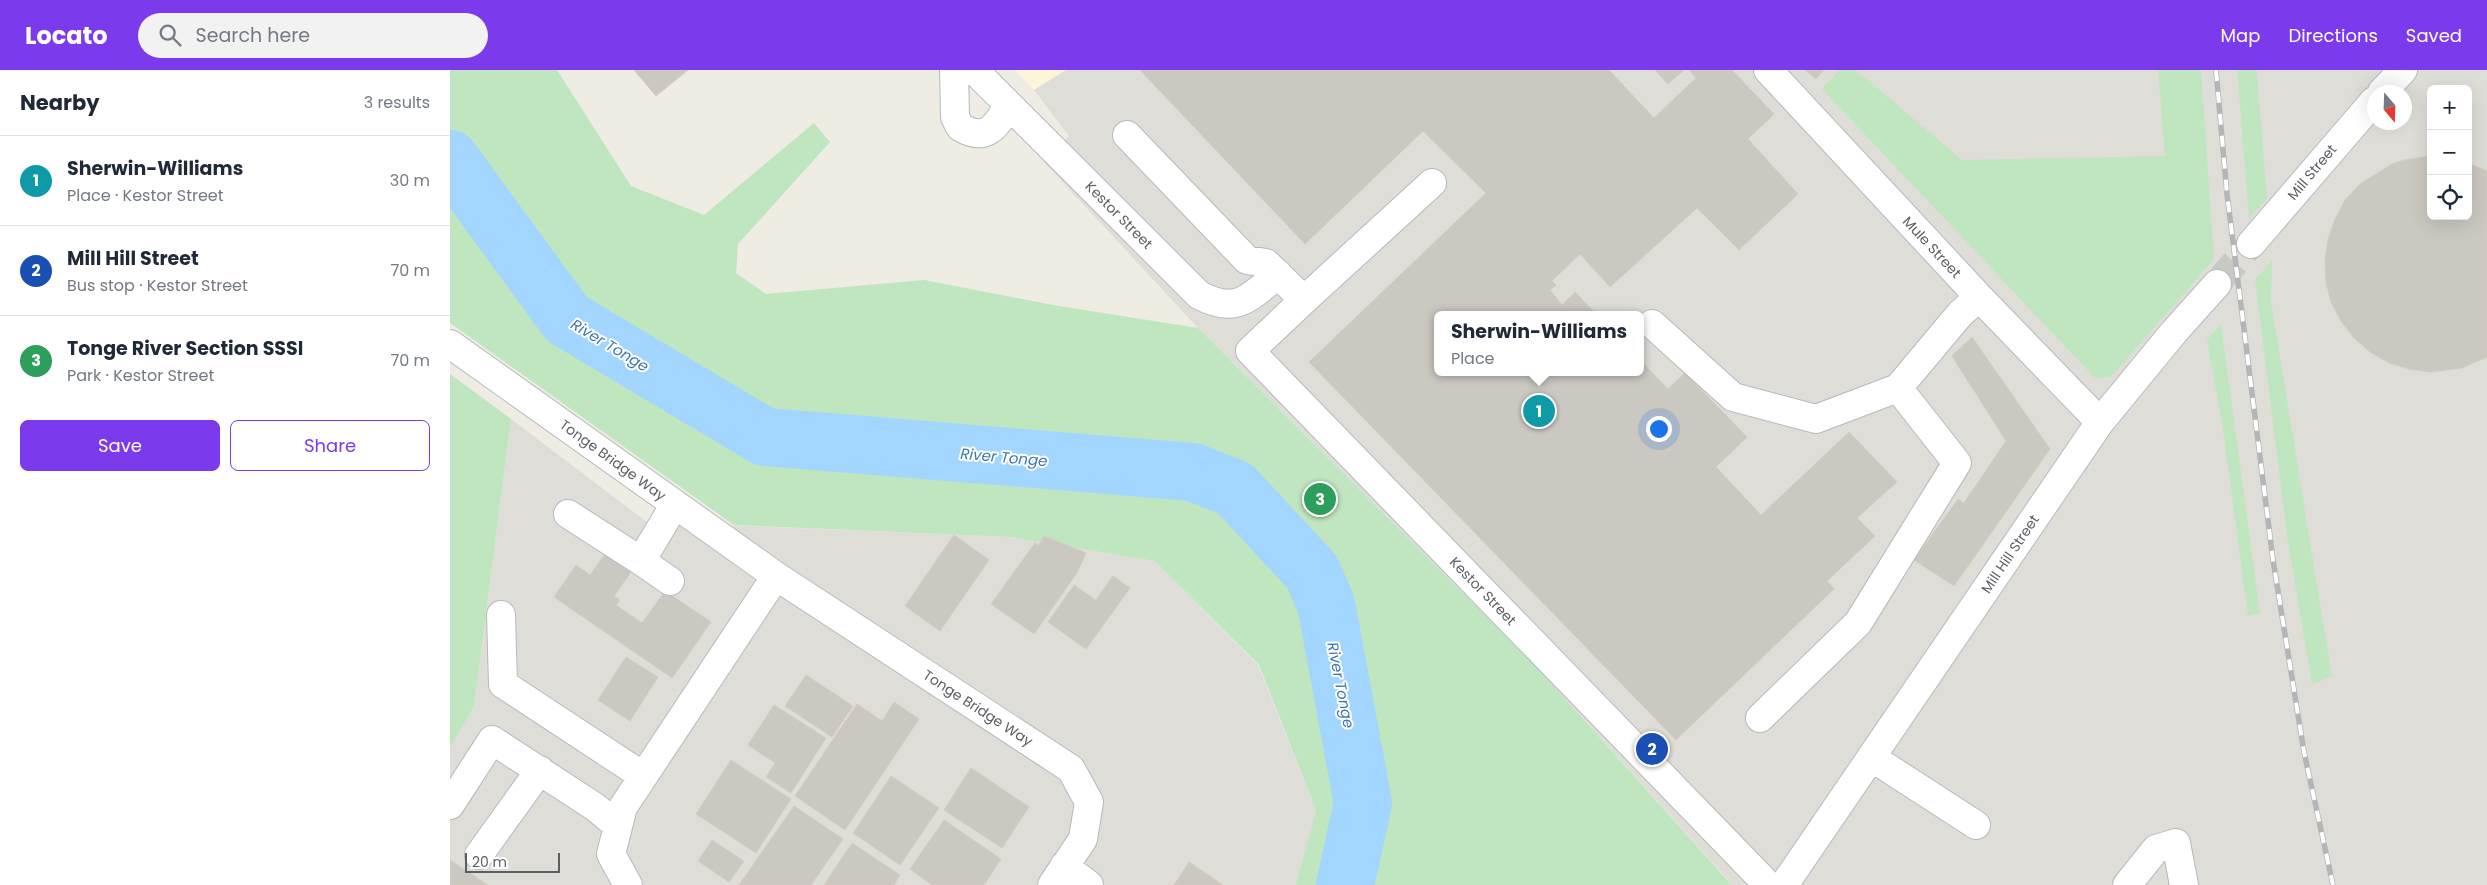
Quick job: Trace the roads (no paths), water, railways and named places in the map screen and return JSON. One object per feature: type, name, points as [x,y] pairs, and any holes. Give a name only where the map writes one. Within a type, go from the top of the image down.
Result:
[{"type":"street","points":[[954,70],[956,117],[960,127],[979,134],[989,131],[996,126],[1009,105]]},
{"type":"street","name":"Kestor Street","points":[[974,70],[1199,295],[1215,303],[1229,305],[1245,301],[1278,274]]},
{"type":"street","name":"Mule Street","points":[[1768,70],[1979,297],[2100,422]]},
{"type":"street","points":[[2389,85],[2403,70]]},
{"type":"street","name":"Mill Street","points":[[2251,244],[2367,109]]},
{"type":"street","points":[[1127,136],[1247,260],[1266,263],[1304,300],[1432,183]]},
{"type":"street","name":"Mill Hill Street","points":[[1784,885],[2100,422],[2174,332],[2217,284]]},
{"type":"street","points":[[1652,324],[1733,397],[1816,419],[1898,388],[1960,314],[1979,297]]},
{"type":"street","name":"Kestor Street","points":[[1304,300],[1250,351],[1768,885]]},
{"type":"street","name":"Tonge Bridge Way","points":[[450,344],[776,576],[1071,769],[1089,802],[1083,839],[1058,876]]},
{"type":"street","points":[[1760,718],[1858,623],[1957,463],[1898,388]]},
{"type":"street","points":[[641,562],[675,504]]},
{"type":"street","points":[[568,514],[670,581]]},
{"type":"street","points":[[628,885],[612,854],[623,807],[776,576]]},
{"type":"street","points":[[501,615],[503,684],[643,776]]},
{"type":"street","points":[[450,805],[492,740],[595,807],[618,826]]},
{"type":"street","points":[[1871,757],[1976,825]]},
{"type":"street","points":[[479,855],[540,770]]},
{"type":"street","points":[[2127,885],[2156,849],[2176,843],[2184,885]]},
{"type":"street","points":[[1058,876],[1089,885]]},
{"type":"waterway","name":"River Tonge","points":[[450,159],[567,319],[765,437],[1193,472],[1235,489],[1312,572],[1326,604],[1363,803],[1345,885]]},
{"type":"tunnel","points":[[2217,284],[2251,244]]},
{"type":"railway","points":[[2216,70],[2227,194],[2273,560],[2304,752],[2333,885]]},
{"type":"place","name":"Sherwin-Williams","points":[[1539,411]]},
{"type":"place","name":"Tonge River Section SSSI","points":[[1320,499]]},
{"type":"place","name":"Mill Hill Street","points":[[1652,749]]}]
